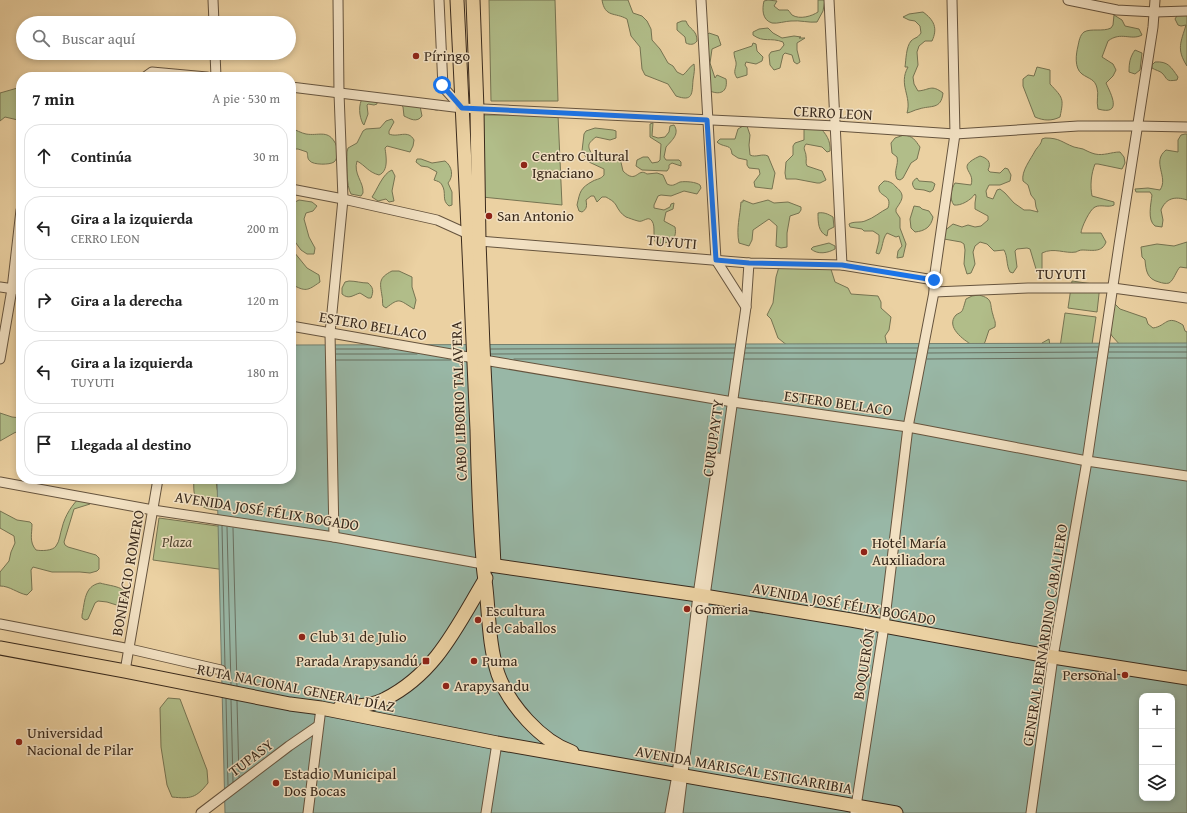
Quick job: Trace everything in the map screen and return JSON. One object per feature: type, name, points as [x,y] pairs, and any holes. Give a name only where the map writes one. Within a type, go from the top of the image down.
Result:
[{"type":"highway","name":"CABO LIBORIO TALAVERA","points":[[457,0],[462,108],[474,237],[489,564]]},
{"type":"highway","name":"CABO LIBORIO TALAVERA","points":[[473,0],[477,109],[474,237]]},
{"type":"highway","points":[[321,708],[361,706],[384,700],[421,674],[435,660],[450,639],[485,579],[489,564]]},
{"type":"highway","name":"AVENIDA JOSÉ FÉLIX BOGADO","points":[[489,564],[701,595],[851,620],[1053,657],[1187,678]]},
{"type":"highway","points":[[485,579],[493,655],[504,689],[520,712],[542,734],[569,751],[587,758]]},
{"type":"highway","name":"RUTA NACIONAL GENERAL DÍAZ","points":[[0,648],[290,704],[321,708],[497,743],[587,758]]},
{"type":"highway","name":"AVENIDA MARISCAL ESTIGARRIBIA","points":[[587,758],[856,810],[896,813]]},
{"type":"street","points":[[212,0],[213,16]]},
{"type":"street","points":[[334,537],[330,333],[343,199],[339,93],[338,0]]},
{"type":"street","points":[[439,0],[443,86],[462,108]]},
{"type":"street","points":[[701,0],[716,260],[746,307]]},
{"type":"street","points":[[829,0],[842,265]]},
{"type":"street","name":"BOQUERÓN","points":[[856,810],[884,626],[909,425],[934,292],[934,280],[955,134],[952,0]]},
{"type":"street","points":[[1068,0],[1117,10],[1155,12],[1187,11]]},
{"type":"street","name":"GENERAL BERNARDINO CABALLERO","points":[[1032,813],[1053,657],[1087,462],[1155,12],[1155,0]]},
{"type":"street","points":[[215,60],[216,72]]},
{"type":"street","name":"CERRO LEON","points":[[296,88],[462,108],[836,126],[955,134],[1078,126],[1187,127]]},
{"type":"street","name":"TUYUTI","points":[[296,190],[437,220],[474,237],[749,263],[842,265],[934,280]]},
{"type":"street","name":"CURUPAYTY","points":[[678,813],[680,775],[701,595],[746,307],[749,263]]},
{"type":"street","points":[[0,288],[16,290],[0,359]]},
{"type":"street","name":"TUYUTI","points":[[934,292],[1028,288],[1113,288],[1187,298]]},
{"type":"street","name":"ESTERO BELLACO","points":[[296,327],[479,359],[731,399],[909,425],[1087,462],[1187,476]]},
{"type":"street","name":"AVENIDA JOSÉ FÉLIX BOGADO","points":[[0,482],[153,510],[334,537],[489,564]]},
{"type":"street","name":"BONIFACIO ROMERO","points":[[125,671],[157,484]]},
{"type":"street","points":[[0,624],[130,649],[221,670]]},
{"type":"street","points":[[308,813],[321,708]]},
{"type":"street","name":"TUPASY","points":[[201,813],[289,746],[318,726]]},
{"type":"street","points":[[486,813],[497,743]]},
{"type":"street","name":"CURUPAYTY","points":[[670,813],[680,775]]},
{"type":"green space","points":[[489,0],[555,0],[558,101],[491,101]]},
{"type":"green space","points":[[602,0],[628,0],[633,13],[642,16],[647,21],[651,29],[652,40],[660,49],[668,63],[673,66],[677,72],[683,75],[694,64],[692,93],[689,97],[682,98],[676,96],[668,84],[645,75],[642,69],[640,47],[631,36],[627,19],[611,14],[605,10]]},
{"type":"green space","points":[[818,0],[825,0],[823,11],[817,22],[789,21],[772,23],[766,19],[764,14],[764,1],[777,1],[774,6],[779,10],[788,10],[792,15],[802,17],[813,15],[818,12]]},
{"type":"green space","points":[[1187,10],[1187,66],[1180,46],[1186,25],[1178,25],[1175,19],[1178,14]]},
{"type":"green space","points":[[923,12],[932,21],[935,32],[932,41],[925,41],[919,46],[917,52],[918,65],[913,77],[914,84],[918,91],[933,88],[943,93],[940,102],[935,106],[917,109],[907,113],[908,101],[904,79],[908,67],[905,67],[906,54],[911,41],[921,33],[920,26],[915,21],[903,17],[909,14]]},
{"type":"green space","points":[[1114,15],[1122,20],[1125,26],[1139,29],[1142,35],[1138,37],[1122,36],[1108,41],[1102,57],[1113,64],[1116,70],[1113,76],[1106,83],[1112,98],[1113,107],[1106,110],[1098,109],[1098,90],[1093,81],[1079,71],[1076,57],[1077,49],[1079,40],[1084,32],[1111,28],[1113,25]]},
{"type":"green space","points":[[686,21],[696,34],[697,41],[695,43],[686,43],[685,37],[677,30],[677,23]]},
{"type":"green space","points":[[768,28],[782,38],[794,36],[805,38],[797,43],[800,62],[797,64],[794,62],[792,55],[785,53],[783,55],[780,68],[774,70],[770,65],[769,55],[771,52],[780,50],[784,45],[783,42],[760,39],[753,35],[753,32],[759,29]]},
{"type":"green space","points":[[709,33],[718,36],[721,45],[712,49],[710,63],[715,78],[717,75],[726,79],[725,89],[718,93],[710,91],[707,35]]},
{"type":"green space","points":[[753,43],[756,44],[757,51],[763,57],[762,61],[756,64],[746,62],[745,65],[747,68],[747,75],[737,78],[735,73],[736,62],[734,52],[752,46]]},
{"type":"green space","points":[[1135,50],[1142,53],[1140,70],[1135,74],[1129,72],[1129,66]]},
{"type":"green space","points":[[1155,62],[1169,65],[1178,77],[1177,80],[1167,80],[1161,72],[1152,68],[1152,65]]},
{"type":"green space","points":[[1037,67],[1050,70],[1050,84],[1058,92],[1062,102],[1060,117],[1048,120],[1035,117],[1023,86],[1023,79],[1028,75],[1034,76]]},
{"type":"green space","points":[[16,88],[16,120],[5,117],[0,121],[0,93]]},
{"type":"green space","points":[[363,97],[377,102],[377,104],[374,105],[367,105],[368,114],[364,125],[360,110],[360,103]]},
{"type":"green space","points":[[401,104],[420,106],[422,116],[416,120],[404,116],[403,107]]},
{"type":"green space","points":[[420,106],[438,108],[438,110],[436,110]]},
{"type":"green space","name":"Centro Cultural Ignaciano","points":[[480,115],[558,115],[562,205],[482,197]]},
{"type":"green space","points":[[392,119],[394,122],[389,134],[406,134],[412,137],[414,140],[410,152],[387,146],[385,148],[386,167],[379,175],[372,172],[357,161],[356,170],[362,185],[363,193],[361,196],[351,194],[347,174],[348,148],[357,143],[363,131],[366,129],[380,128],[386,121]]},
{"type":"green space","points":[[653,123],[652,136],[658,138],[665,137],[669,132],[670,126],[674,125],[676,128],[676,134],[666,147],[664,157],[666,160],[679,160],[681,162],[681,166],[672,163],[669,165],[667,171],[642,170],[636,166],[637,160],[643,157],[648,157],[652,163],[660,160],[661,144],[650,137],[650,124]]},
{"type":"green space","points":[[743,126],[747,126],[750,135],[750,155],[768,156],[775,173],[772,189],[755,187],[754,182],[760,174],[759,169],[749,168],[747,165],[747,160],[738,158],[732,154],[729,147],[717,142],[720,139],[735,139],[738,129]]},
{"type":"green space","points":[[818,126],[827,137],[830,144],[830,151],[827,152],[822,147],[806,144],[804,149],[806,154],[806,163],[807,166],[822,171],[826,180],[817,183],[796,179],[786,179],[786,162],[793,155],[793,146],[795,143],[804,140],[804,130],[806,127]]},
{"type":"green space","points":[[595,128],[616,131],[616,138],[610,140],[596,137],[589,145],[593,156],[602,157],[607,155],[620,158],[623,171],[628,175],[634,176],[644,172],[647,174],[657,173],[663,175],[667,184],[669,185],[680,182],[693,182],[700,185],[701,188],[697,194],[684,191],[671,196],[658,196],[654,208],[664,210],[674,203],[673,209],[666,212],[664,221],[675,227],[675,236],[671,241],[656,243],[654,238],[654,226],[650,219],[640,221],[626,217],[614,202],[606,197],[602,197],[597,202],[594,196],[591,196],[586,200],[585,210],[582,212],[579,211],[577,205],[581,191],[585,186],[604,175],[604,169],[589,162],[582,151],[584,134],[586,131]]},
{"type":"green space","points":[[296,130],[306,134],[325,134],[335,143],[337,149],[336,160],[329,164],[314,163],[309,160],[307,152],[296,149]]},
{"type":"green space","points":[[1187,134],[1187,200],[1175,198],[1165,203],[1161,210],[1163,220],[1162,227],[1155,226],[1150,216],[1152,195],[1150,192],[1136,192],[1135,189],[1148,188],[1160,190],[1163,180],[1160,159],[1166,150],[1178,152],[1178,140],[1181,135]]},
{"type":"green space","points":[[904,135],[912,137],[920,147],[917,159],[911,163],[903,178],[900,180],[897,179],[896,176],[897,157],[892,153],[891,143],[895,138]]},
{"type":"green space","points":[[1042,139],[1057,140],[1090,153],[1101,155],[1120,152],[1124,157],[1125,163],[1122,169],[1095,164],[1093,172],[1091,184],[1092,196],[1114,202],[1114,205],[1097,206],[1093,208],[1082,227],[1081,233],[1101,233],[1106,242],[1104,246],[1096,250],[1081,250],[1076,252],[1046,251],[1042,253],[1042,269],[1039,270],[1036,269],[1030,249],[1017,249],[1015,251],[1017,267],[1013,273],[1010,272],[1004,250],[994,251],[987,244],[980,242],[975,246],[973,252],[975,264],[971,273],[967,274],[964,264],[964,244],[961,242],[944,239],[943,232],[953,224],[962,227],[968,225],[975,227],[981,226],[988,220],[988,216],[975,209],[975,194],[960,205],[954,205],[952,203],[951,197],[955,183],[971,185],[972,180],[967,166],[968,163],[980,156],[988,161],[988,170],[990,172],[1000,173],[1005,168],[1008,169],[1011,175],[1010,181],[1000,185],[989,185],[986,191],[987,197],[993,199],[997,190],[1000,189],[1014,203],[1024,210],[1038,212],[1035,200],[1031,195],[1028,185],[1023,181],[1023,173]]},
{"type":"green space","points":[[417,159],[432,163],[445,161],[451,168],[452,174],[448,183],[452,192],[452,205],[449,206],[447,204],[441,184],[434,180],[437,172],[428,167],[421,166],[416,162]]},
{"type":"green space","points":[[392,170],[395,176],[392,191],[394,201],[389,202],[386,199],[378,201],[372,197],[383,178]]},
{"type":"green space","points":[[917,178],[919,181],[932,182],[935,184],[933,190],[930,192],[915,189],[913,183]]},
{"type":"green space","points":[[884,181],[894,184],[902,195],[896,212],[900,218],[900,228],[906,244],[903,257],[897,258],[898,251],[902,246],[899,236],[896,237],[887,233],[879,254],[876,253],[879,235],[873,231],[864,231],[862,229],[850,227],[849,224],[868,220],[888,208],[889,203],[887,198],[879,190],[879,186]]},
{"type":"green space","points":[[299,200],[312,202],[317,206],[313,211],[306,213],[304,219],[309,237],[315,248],[314,254],[307,254],[301,250],[296,243],[296,202]]},
{"type":"green space","points":[[743,200],[753,204],[768,200],[774,203],[788,202],[801,207],[799,213],[790,216],[787,233],[787,247],[781,248],[776,246],[777,226],[769,219],[753,230],[752,240],[749,246],[739,243],[738,222],[741,202],[743,202]]},
{"type":"green space","points":[[914,206],[929,211],[933,217],[931,223],[922,231],[915,232],[911,228],[910,219]]},
{"type":"green space","points":[[818,213],[833,217],[834,227],[828,230],[827,236],[820,229],[818,223]]},
{"type":"green space","points":[[1187,242],[1187,268],[1180,267],[1169,283],[1155,281],[1150,277],[1145,260],[1142,257],[1141,247],[1157,244],[1174,246]]},
{"type":"green space","points":[[829,243],[835,246],[835,249],[829,252],[817,252],[811,249],[813,247]]},
{"type":"green space","points":[[296,254],[307,268],[319,275],[320,282],[309,289],[296,286]]},
{"type":"green space","points":[[781,260],[829,263],[835,282],[848,288],[851,294],[878,296],[881,302],[881,308],[891,317],[889,330],[885,336],[888,349],[788,346],[778,338],[771,319],[767,315],[773,303],[776,277]]},
{"type":"green space","points":[[392,271],[399,271],[412,277],[412,287],[416,300],[414,309],[400,301],[394,302],[386,308],[383,306],[381,281],[384,276]]},
{"type":"green space","points":[[1072,281],[1100,285],[1097,312],[1068,308]]},
{"type":"green space","points":[[345,282],[368,283],[372,289],[371,298],[368,298],[360,293],[349,297],[344,296],[342,294],[342,288]]},
{"type":"green space","points":[[979,295],[987,298],[990,302],[995,327],[989,330],[985,342],[978,354],[989,363],[1002,365],[1014,362],[1035,361],[1039,356],[1042,343],[1049,339],[1050,346],[1068,366],[1080,368],[1083,379],[1082,395],[1070,402],[1051,399],[1046,396],[1042,390],[1035,391],[1033,403],[1029,409],[1025,404],[1025,398],[1020,395],[989,402],[986,414],[979,425],[967,421],[965,408],[957,398],[955,392],[949,389],[942,379],[943,372],[953,366],[964,365],[969,361],[972,345],[957,333],[954,328],[953,320],[956,315],[962,311],[966,299]]},
{"type":"green space","points":[[1115,304],[1120,309],[1146,318],[1148,324],[1153,328],[1170,321],[1183,325],[1185,331],[1187,332],[1187,366],[1121,346],[1112,336],[1106,325],[1109,306]]},
{"type":"green space","points":[[1065,313],[1096,317],[1090,358],[1059,354]]},
{"type":"green space","points":[[0,413],[16,417],[16,432],[0,441]]},
{"type":"green space","points":[[194,484],[216,484],[227,511],[205,508],[200,505],[197,501]]},
{"type":"green space","points":[[81,496],[92,501],[90,504],[74,509],[64,542],[68,547],[96,555],[99,558],[99,569],[90,573],[52,572],[33,567],[31,570],[32,590],[27,595],[7,587],[0,586],[0,572],[9,561],[15,543],[14,536],[0,528],[0,511],[17,520],[30,522],[32,524],[32,544],[36,550],[50,550],[57,544],[67,515]]},
{"type":"green space","name":"Plaza","points":[[159,518],[239,529],[233,571],[153,560]]},
{"type":"green space","points":[[100,583],[121,589],[126,595],[126,600],[123,607],[98,601],[95,603],[88,619],[85,620],[82,618],[82,615],[86,595],[91,587]]},
{"type":"green space","points":[[168,698],[180,699],[207,770],[208,783],[196,795],[184,798],[172,797],[167,785],[161,747],[160,708]]},
{"type":"water","points":[[1187,343],[1187,813],[225,813],[217,484],[296,484],[296,345]]},
{"type":"place","name":"Píringo","points":[[416,56]]},
{"type":"place","name":"Centro Cultural Ignaciano","points":[[524,165]]},
{"type":"place","name":"San Antonio","points":[[489,216]]},
{"type":"place","name":"Hotel María Auxiliadora","points":[[864,552]]},
{"type":"place","name":"Gomeria","points":[[687,609]]},
{"type":"place","name":"Escultura de Caballos","points":[[478,620]]},
{"type":"place","name":"Club 31 de Julio","points":[[302,637]]},
{"type":"place","name":"Parada Arapysandú","points":[[426,661]]},
{"type":"place","name":"Puma","points":[[474,661]]},
{"type":"place","name":"Personal","points":[[1125,675]]},
{"type":"place","name":"Arapysandu","points":[[446,686]]},
{"type":"place","name":"Universidad Nacional de Pilar","points":[[19,742]]},
{"type":"place","name":"Estadio Municipal Dos Bocas","points":[[276,783]]},
{"type":"route","points":[[442,85],[462,108],[707,120],[716,260],[749,263],[842,265],[934,280]]}]
